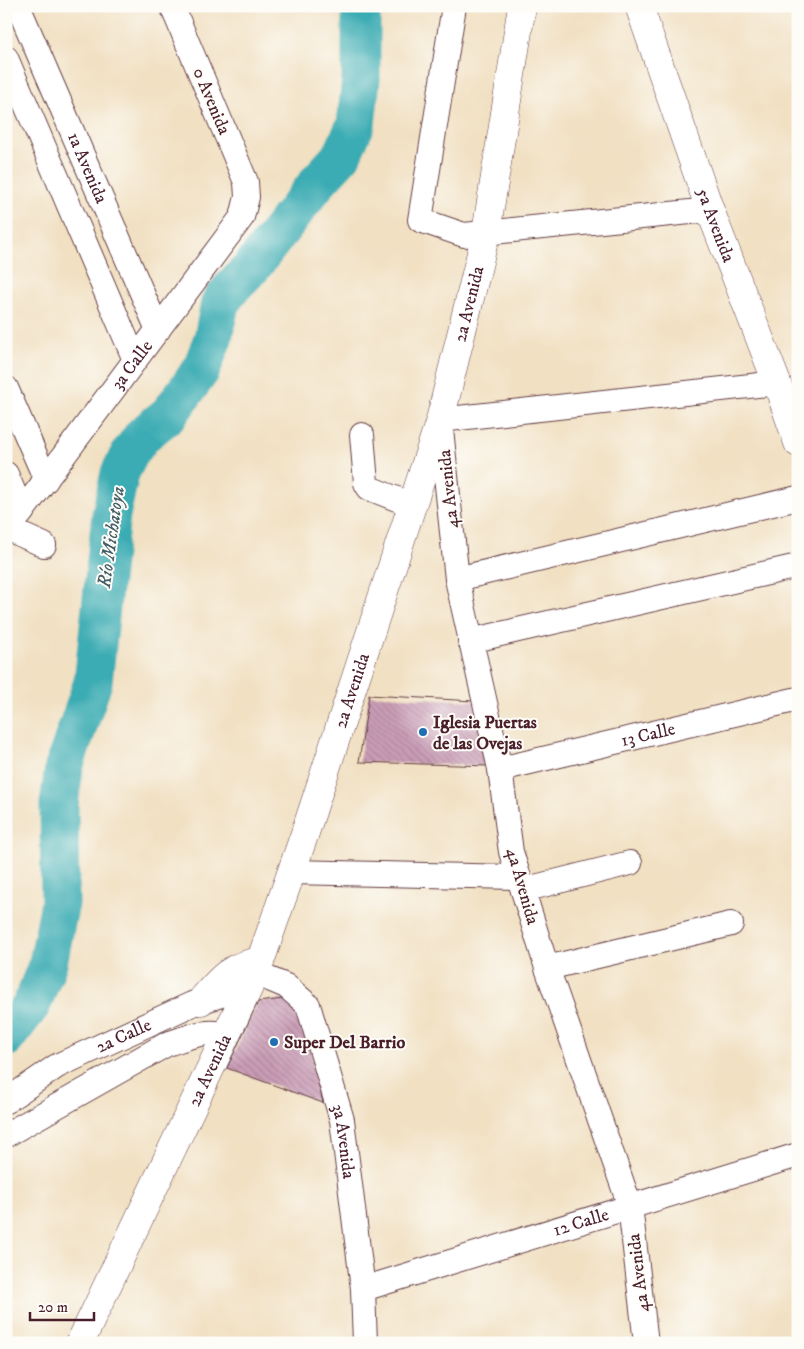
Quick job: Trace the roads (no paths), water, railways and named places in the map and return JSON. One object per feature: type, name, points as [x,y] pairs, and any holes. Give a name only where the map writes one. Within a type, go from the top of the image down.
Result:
[{"type":"main road","name":"2a Avenida","points":[[80,1343],[254,975],[308,824],[440,420],[486,233],[522,6]]},
{"type":"main road","name":"5a Avenida","points":[[639,6],[710,210],[777,383],[798,444]]},
{"type":"main road","points":[[202,1001],[220,977],[247,962],[254,975]]},
{"type":"street","name":"1a Avenida","points":[[18,6],[158,330]]},
{"type":"street","name":"0 Avenida","points":[[172,6],[246,182],[247,197]]},
{"type":"street","points":[[454,6],[420,220],[464,235],[710,210]]},
{"type":"street","name":"1a Avenida","points":[[6,58],[135,360]]},
{"type":"street","name":"3a Calle","points":[[13,523],[242,217],[247,197]]},
{"type":"street","points":[[440,420],[777,383]]},
{"type":"street","points":[[6,388],[46,480]]},
{"type":"street","name":"4a Avenida","points":[[440,420],[457,579],[500,769],[511,852],[547,968],[630,1206],[646,1343]]},
{"type":"street","points":[[362,435],[366,483],[369,488],[412,505]]},
{"type":"street","points":[[6,474],[13,523],[44,545]]},
{"type":"street","points":[[457,579],[798,498]]},
{"type":"street","points":[[470,640],[798,566]]},
{"type":"street","name":"13 Calle","points":[[500,769],[798,699]]},
{"type":"street","points":[[290,872],[521,884],[630,863]]},
{"type":"street","points":[[547,968],[731,924]]},
{"type":"street","name":"3a Avenida","points":[[254,975],[286,986],[308,1005],[342,1120],[363,1289],[366,1343]]},
{"type":"street","name":"2a Calle","points":[[6,1101],[56,1066],[202,1001]]},
{"type":"street","name":"2a Calle","points":[[6,1135],[167,1044],[196,1034],[217,1032],[227,1035]]},
{"type":"street","points":[[122,1036],[135,1061]]},
{"type":"street","name":"12 Calle","points":[[363,1289],[798,1155]]},
{"type":"waterway","name":"Río Michatoya","points":[[6,1038],[32,1004],[48,963],[60,903],[59,805],[64,767],[93,682],[111,515],[120,473],[130,453],[143,435],[169,414],[201,370],[213,338],[220,303],[252,267],[320,179],[342,155],[356,124],[361,79],[361,6]]},
{"type":"place","name":"Iglesia Puertas de las Ovejas","points":[[423,732]]},
{"type":"place","name":"Super Del Barrio","points":[[274,1042]]}]
